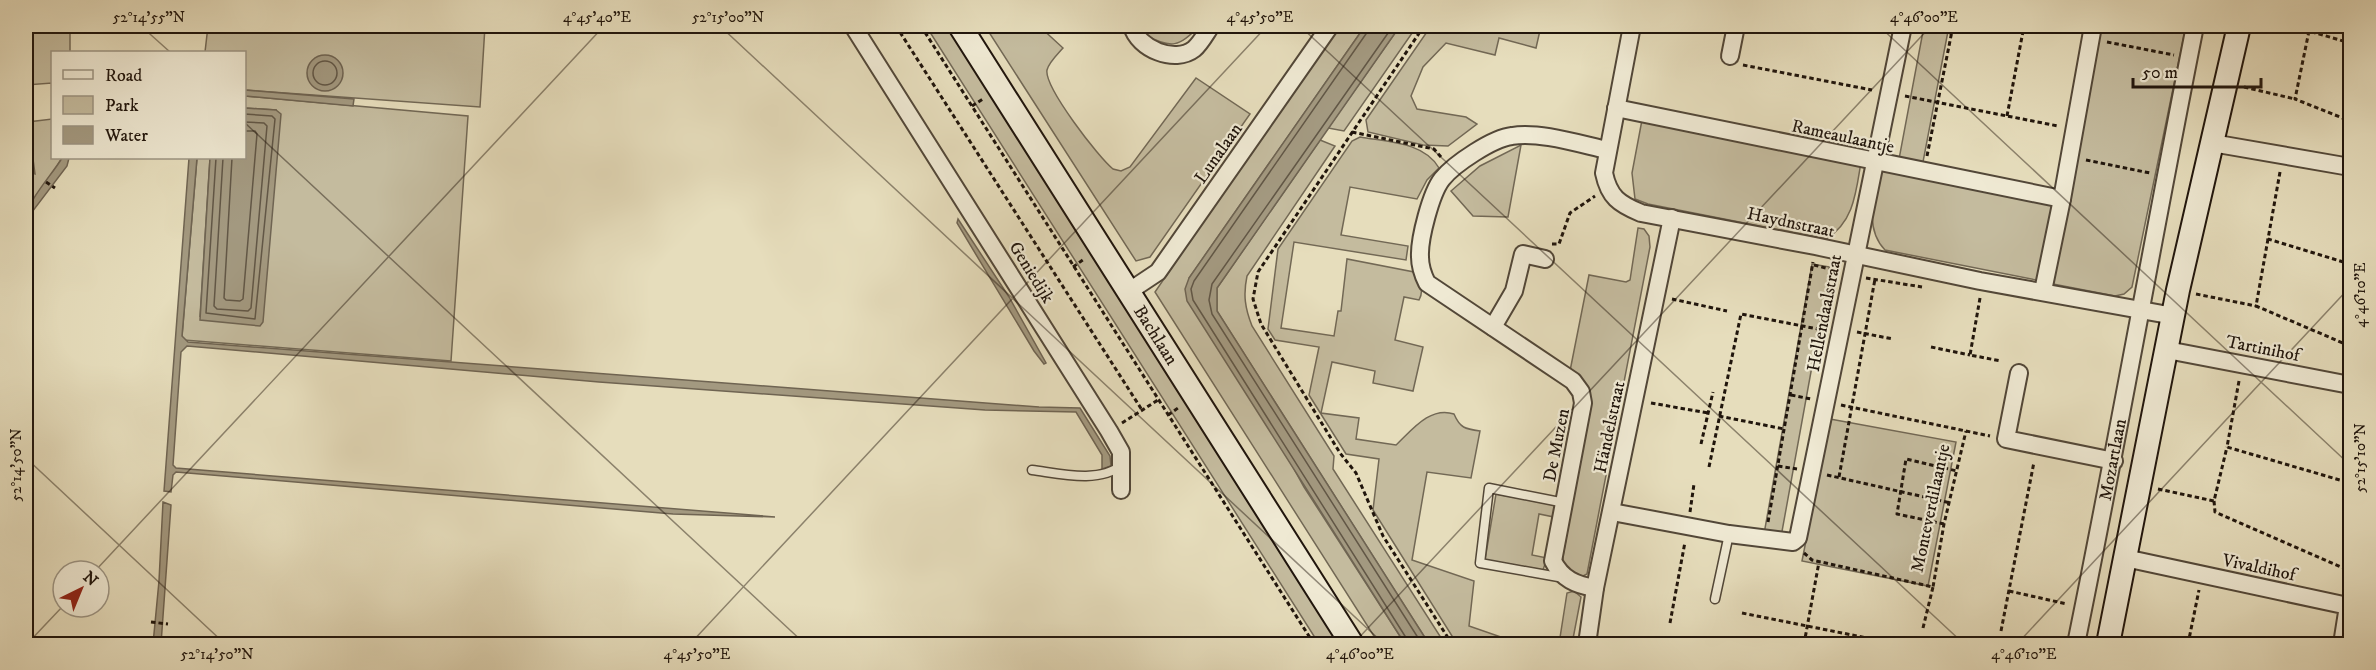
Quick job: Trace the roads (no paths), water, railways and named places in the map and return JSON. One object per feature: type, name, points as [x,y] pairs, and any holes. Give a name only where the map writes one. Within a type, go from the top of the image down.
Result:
[{"type":"main road","name":"Bachlaan","points":[[960,26],[1352,645]]},
{"type":"main road","name":"Mozartlaan","points":[[2108,645],[2178,290],[2239,26]]},
{"type":"street","name":"Geniedijk","points":[[853,26],[1109,431],[1120,452],[1121,490]]},
{"type":"street","points":[[1132,26],[1146,45],[1164,54],[1180,57],[1195,48],[1211,26]]},
{"type":"street","points":[[1607,150],[1632,26]]},
{"type":"street","points":[[1730,56],[1736,26]]},
{"type":"street","name":"Hellendaalstraat","points":[[1729,534],[1793,542],[1802,525],[1903,26]]},
{"type":"street","name":"Mozartlaan","points":[[2076,645],[2114,461],[2139,309],[2195,26]]},
{"type":"street","name":"Lunalaan","points":[[1128,292],[1158,273],[1324,28]]},
{"type":"street","points":[[2043,291],[2092,32]]},
{"type":"street","name":"Rameaulaantje","points":[[1616,108],[2062,200]]},
{"type":"street","name":"De Muzen","points":[[1567,579],[1553,561],[1584,404],[1581,392],[1573,381],[1427,284],[1422,273],[1419,255],[1432,199],[1442,179],[1452,168],[1499,139],[1510,136],[1537,136],[1607,150]]},
{"type":"street","points":[[2212,143],[2350,166]]},
{"type":"street","name":"Haydnstraat","points":[[1607,150],[1604,173],[1607,188],[1623,206],[1641,213],[1815,246],[1983,282],[2139,309]]},
{"type":"street","name":"Händelstraat","points":[[1587,645],[1595,588],[1672,218]]},
{"type":"street","points":[[1493,327],[1514,291],[1524,254],[1545,259]]},
{"type":"street","points":[[2139,309],[2174,316]]},
{"type":"street","name":"Tartinihof","points":[[2168,350],[2350,385]]},
{"type":"street","points":[[2019,373],[2006,440],[2114,461]]},
{"type":"street","points":[[1612,512],[1729,534]]},
{"type":"street","name":"Vivaldihof","points":[[2125,558],[2348,606],[2342,645]]},
{"type":"street","points":[[1567,579],[1579,585],[1595,588]]},
{"type":"lane","points":[[1032,470],[1085,475],[1115,471],[1121,465]]},
{"type":"lane","points":[[1565,503],[1489,488],[1480,564],[1567,579]]},
{"type":"lane","points":[[1715,598],[1729,534]]},
{"type":"water","points":[[1365,26],[1400,26],[1217,288],[1217,311],[1429,644],[1405,644],[1187,301],[1185,289],[1189,278]]},
{"type":"water","points":[[325,55],[338,60],[343,73],[338,86],[325,91],[312,86],[307,73],[312,60]]},
{"type":"water","points":[[246,90],[354,99],[353,106],[246,96]]},
{"type":"water","points":[[246,108],[276,110],[281,114],[263,322],[260,326],[200,320],[210,159],[246,159]]},
{"type":"water","points":[[61,159],[69,159],[67,166],[26,220],[34,197]]},
{"type":"water","points":[[189,159],[197,159],[182,336],[188,342],[1039,407],[1080,408],[1110,456],[1111,466],[1102,469],[1102,455],[1076,412],[985,410],[599,382],[187,346],[181,352],[173,465],[176,468],[775,517],[673,514],[176,472],[173,475],[171,492],[164,491]]},
{"type":"water","points":[[958,219],[1009,297],[1046,363],[1044,364],[1034,351],[957,223]]},
{"type":"water","points":[[163,502],[171,505],[161,644],[153,644],[159,581]]}]
